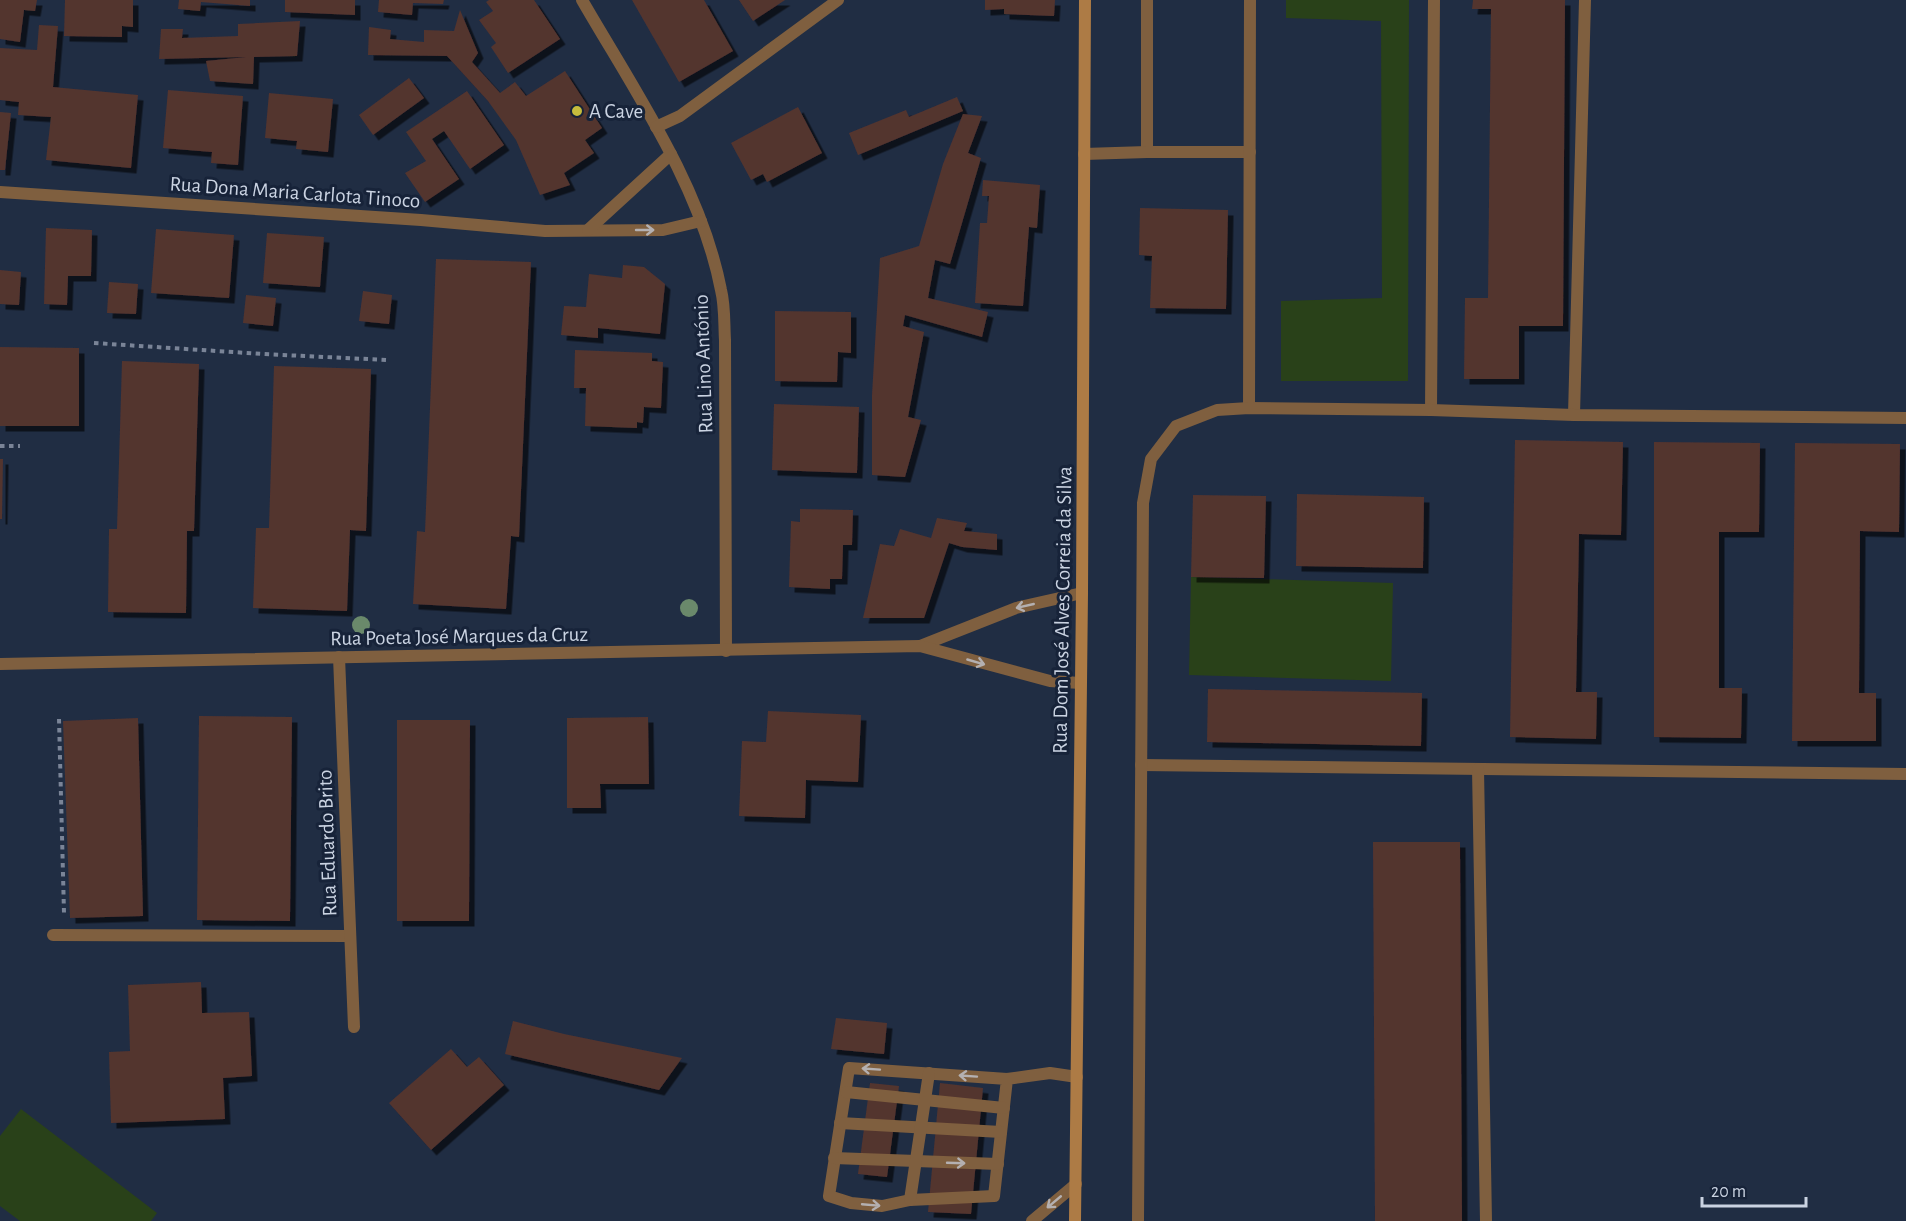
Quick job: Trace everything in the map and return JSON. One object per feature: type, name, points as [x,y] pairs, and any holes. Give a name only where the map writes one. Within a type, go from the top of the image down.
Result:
[{"type":"main road","name":"Rua Dom José Alves Correia da Silva","points":[[1075,1221],[1082,593],[1085,0]]},
{"type":"street","name":"Rua Lino António","points":[[582,0],[671,154],[701,221],[722,291],[725,340],[726,651]]},
{"type":"street","points":[[656,127],[680,116],[838,0]]},
{"type":"street","points":[[1147,0],[1147,152]]},
{"type":"street","points":[[1250,0],[1250,408]]},
{"type":"street","points":[[1431,410],[1434,0]]},
{"type":"street","points":[[1574,415],[1585,0]]},
{"type":"street","points":[[1084,154],[1250,152]]},
{"type":"street","points":[[588,230],[671,154]]},
{"type":"street","name":"Rua Dona Maria Carlota Tinoco","points":[[0,192],[421,220],[545,231],[663,230],[701,221]]},
{"type":"street","points":[[1138,1221],[1143,503],[1151,459],[1176,426],[1217,410],[1250,408],[1431,410],[1574,415],[1906,418]]},
{"type":"street","name":"Rua Poeta José Marques da Cruz","points":[[920,646],[1016,608],[1082,593]]},
{"type":"street","name":"Rua Poeta José Marques da Cruz","points":[[0,664],[920,646],[1050,681],[1080,683]]},
{"type":"street","name":"Rua Eduardo Brito","points":[[339,657],[354,1027]]},
{"type":"street","points":[[1141,765],[1906,774]]},
{"type":"street","points":[[1478,769],[1486,1221]]},
{"type":"street","points":[[53,934],[350,936]]},
{"type":"street","points":[[1007,1079],[994,1196],[910,1200],[882,1206],[852,1203],[829,1196],[849,1068],[1007,1079],[1050,1072],[1077,1077]]},
{"type":"street","points":[[910,1200],[929,1073]]},
{"type":"street","points":[[846,1092],[1004,1108]]},
{"type":"street","points":[[840,1123],[1001,1132]]},
{"type":"street","points":[[834,1158],[998,1164]]},
{"type":"street","points":[[1032,1221],[1076,1184]]},
{"type":"path","points":[[94,343],[387,360]]},
{"type":"path","points":[[0,446],[20,446]]},
{"type":"path","points":[[59,719],[64,916]]},
{"type":"green space","points":[[1286,0],[1409,0],[1408,381],[1281,381],[1281,301],[1382,298],[1381,21],[1286,18]]},
{"type":"green space","points":[[1191,577],[1393,583],[1391,681],[1189,675]]},
{"type":"green space","points":[[21,1109],[157,1213],[151,1221],[20,1221],[0,1206],[0,1136]]},
{"type":"building","points":[[0,0],[37,0],[35,11],[24,10],[20,42],[0,39]]},
{"type":"building","points":[[65,0],[133,0],[133,27],[122,26],[122,37],[64,36]]},
{"type":"building","points":[[179,0],[250,0],[250,6],[201,2],[200,11],[178,9]]},
{"type":"building","points":[[285,0],[355,0],[355,15],[285,12]]},
{"type":"building","points":[[379,0],[444,0],[443,4],[413,3],[412,15],[378,12]]},
{"type":"building","points":[[489,0],[534,0],[560,39],[508,73],[491,47],[496,43],[479,20],[493,11],[486,2]]},
{"type":"building","points":[[632,0],[704,0],[733,51],[679,82]]},
{"type":"building","points":[[739,0],[785,0],[753,21]]},
{"type":"building","points":[[985,0],[1055,0],[1054,16],[1004,14],[1004,9],[985,10]]},
{"type":"building","points":[[1473,0],[1565,0],[1563,326],[1519,326],[1519,379],[1464,379],[1465,298],[1488,298],[1491,9],[1472,9]]},
{"type":"building","points":[[460,10],[478,53],[472,62],[500,93],[515,82],[526,96],[565,71],[602,128],[585,140],[594,153],[564,173],[570,185],[540,195],[516,140],[488,101],[447,56],[368,55],[369,27],[391,30],[390,39],[424,42],[424,30],[454,31]]},
{"type":"building","points":[[300,21],[297,56],[254,57],[253,84],[210,81],[206,61],[246,57],[159,59],[161,29],[183,29],[182,38],[238,36],[238,24]]},
{"type":"building","points":[[39,25],[58,26],[53,87],[138,95],[131,168],[46,160],[51,117],[18,115],[19,102],[0,100],[0,48],[37,50]]},
{"type":"building","points":[[409,78],[424,98],[373,135],[359,115]]},
{"type":"building","points":[[168,90],[243,96],[238,165],[211,163],[212,152],[163,148]]},
{"type":"building","points":[[467,91],[504,145],[470,169],[444,131],[432,139],[459,179],[425,202],[405,173],[426,161],[406,132]]},
{"type":"building","points":[[269,93],[333,99],[328,152],[296,149],[297,141],[265,138]]},
{"type":"building","points":[[957,97],[963,111],[858,155],[849,133],[906,110],[909,117]]},
{"type":"building","points":[[798,107],[822,153],[767,182],[763,174],[751,180],[731,143]]},
{"type":"building","points":[[0,112],[11,113],[5,170],[0,170]]},
{"type":"building","points":[[963,114],[982,116],[968,153],[981,158],[950,264],[935,260],[928,298],[988,312],[982,337],[905,315],[903,326],[924,332],[908,417],[921,420],[905,477],[872,475],[872,395],[880,258],[919,246],[943,164]]},
{"type":"building","points":[[983,180],[1040,185],[1037,228],[1029,227],[1023,306],[975,303],[980,223],[987,223],[989,196],[982,196]]},
{"type":"building","points":[[1140,208],[1228,210],[1226,309],[1150,308],[1152,256],[1139,255]]},
{"type":"building","points":[[46,228],[92,230],[91,276],[68,276],[67,305],[44,304]]},
{"type":"building","points":[[156,229],[234,235],[229,298],[151,293]]},
{"type":"building","points":[[267,233],[324,237],[320,287],[263,283]]},
{"type":"building","points":[[436,259],[531,262],[519,537],[511,536],[506,609],[413,604],[417,531],[425,532]]},
{"type":"building","points":[[623,265],[644,267],[665,284],[660,334],[598,328],[598,338],[561,335],[564,306],[586,307],[589,274],[622,278]]},
{"type":"building","points":[[0,270],[21,272],[19,305],[0,304]]},
{"type":"building","points":[[109,282],[138,284],[136,314],[107,313]]},
{"type":"building","points":[[363,291],[392,295],[389,324],[359,321]]},
{"type":"building","points":[[246,295],[276,298],[273,326],[243,323]]},
{"type":"building","points":[[775,311],[851,312],[851,353],[838,352],[837,382],[775,381]]},
{"type":"building","points":[[0,347],[79,348],[79,426],[0,426]]},
{"type":"building","points":[[575,350],[652,353],[652,361],[663,362],[661,408],[644,407],[643,423],[637,422],[637,428],[585,426],[586,388],[574,388]]},
{"type":"building","points":[[122,361],[199,364],[194,531],[187,531],[186,613],[108,612],[109,529],[117,529]]},
{"type":"building","points":[[274,366],[371,369],[366,531],[350,530],[347,611],[253,608],[256,528],[269,528]]},
{"type":"building","points":[[774,404],[859,407],[857,473],[772,470]]},
{"type":"building","points":[[1515,440],[1623,442],[1621,535],[1579,534],[1576,692],[1597,692],[1596,739],[1510,737]]},
{"type":"building","points":[[1654,442],[1760,443],[1759,532],[1719,532],[1719,688],[1742,688],[1741,738],[1654,737]]},
{"type":"building","points":[[1795,443],[1900,444],[1899,532],[1860,531],[1859,693],[1876,693],[1876,741],[1792,741]]},
{"type":"building","points":[[0,459],[3,459],[2,519],[0,519]]},
{"type":"building","points":[[1297,494],[1424,497],[1423,568],[1296,566]]},
{"type":"building","points":[[1193,495],[1266,496],[1264,578],[1191,577]]},
{"type":"building","points":[[800,509],[853,510],[852,545],[843,545],[842,579],[830,579],[830,589],[789,587],[791,521],[800,522]]},
{"type":"building","points":[[937,518],[967,523],[964,531],[997,534],[997,550],[962,547],[949,543],[924,618],[863,618],[880,544],[894,546],[900,529],[931,538]]},
{"type":"building","points":[[1208,689],[1422,693],[1421,746],[1207,742]]},
{"type":"building","points":[[768,711],[861,715],[858,782],[806,780],[805,818],[739,816],[742,741],[766,742]]},
{"type":"building","points":[[199,716],[292,717],[290,921],[197,920]]},
{"type":"building","points":[[648,717],[649,784],[600,784],[601,808],[567,808],[567,718]]},
{"type":"building","points":[[138,718],[143,916],[70,918],[63,721]]},
{"type":"building","points":[[397,720],[470,720],[469,921],[397,921]]},
{"type":"building","points":[[1373,842],[1460,842],[1462,1221],[1375,1221]]},
{"type":"building","points":[[201,982],[202,1013],[249,1012],[252,1076],[223,1078],[225,1119],[111,1123],[109,1052],[130,1051],[128,985]]},
{"type":"building","points":[[836,1018],[887,1023],[884,1054],[831,1049]]},
{"type":"building","points":[[513,1021],[682,1058],[659,1090],[505,1054]]},
{"type":"building","points":[[451,1049],[467,1067],[479,1057],[504,1085],[431,1150],[389,1103]]},
{"type":"building","points":[[870,1083],[899,1086],[887,1177],[858,1174]]},
{"type":"building","points":[[940,1083],[983,1088],[971,1214],[928,1212]]},
{"type":"place","name":"A Cave","points":[[577,111]]}]
